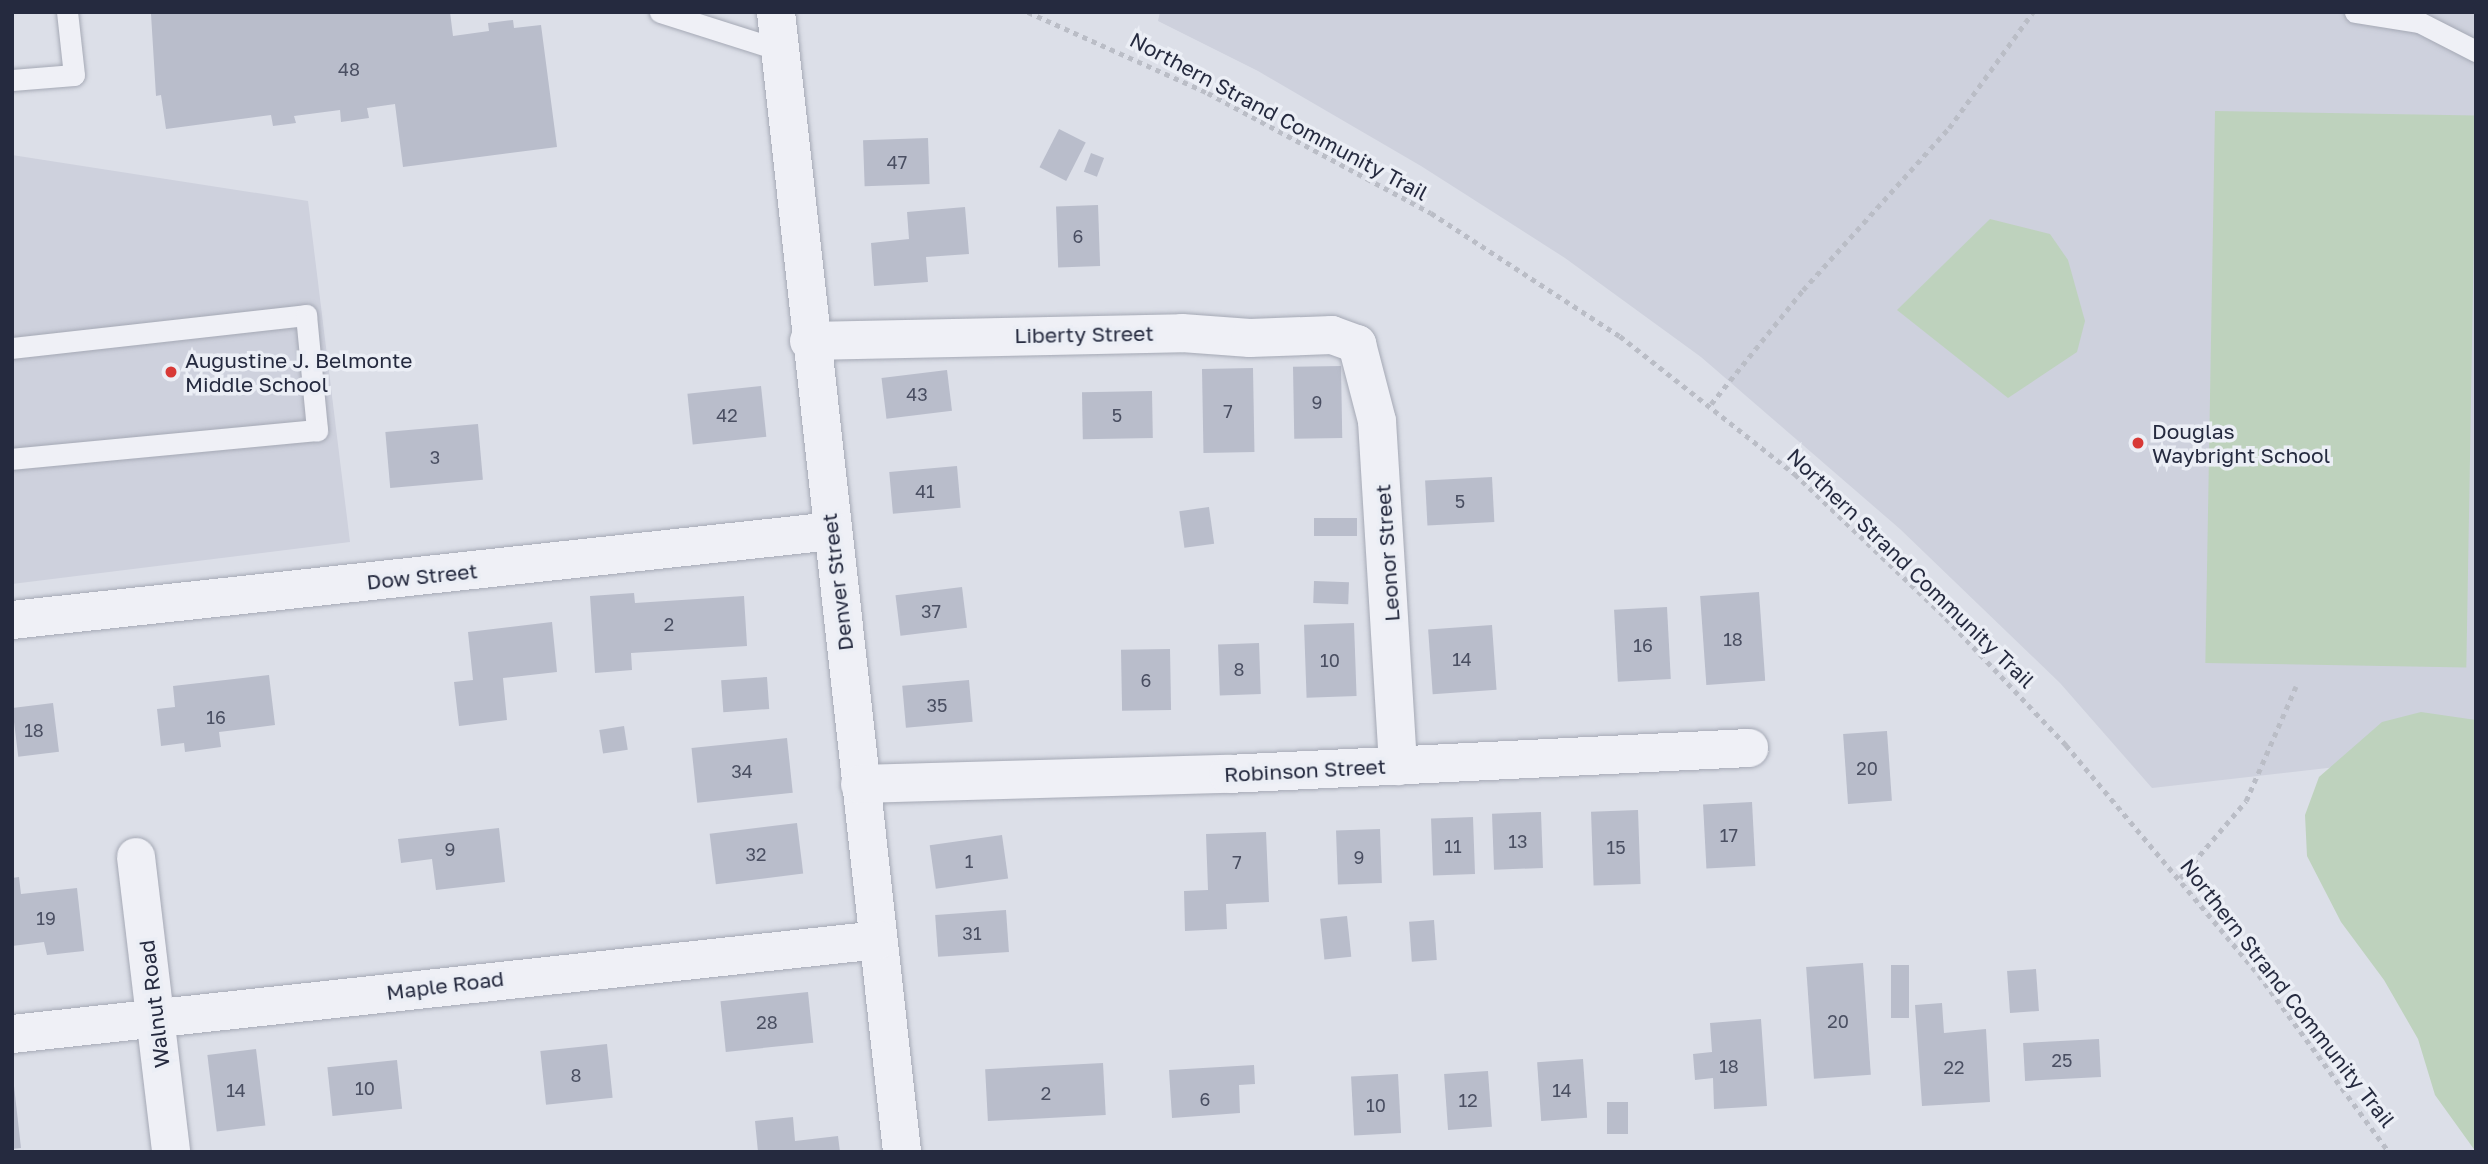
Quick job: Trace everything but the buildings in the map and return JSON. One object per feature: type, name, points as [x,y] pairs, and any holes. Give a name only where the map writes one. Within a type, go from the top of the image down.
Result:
[{"type":"street","name":"Denver Street","points":[[776,12],[809,341],[902,1152]]},
{"type":"street","name":"Liberty Street","points":[[809,341],[1182,333],[1250,338],[1332,335],[1357,344]]},
{"type":"street","name":"Leonor Street","points":[[1357,344],[1377,421],[1398,766]]},
{"type":"street","name":"Dow Street","points":[[12,620],[832,531]]},
{"type":"street","name":"Robinson Street","points":[[860,784],[1398,766],[1749,748]]},
{"type":"street","name":"Walnut Road","points":[[136,857],[171,1152]]},
{"type":"street","name":"Maple Road","points":[[12,1034],[878,940]]},
{"type":"lane","points":[[12,80],[74,75],[67,12]]},
{"type":"lane","points":[[660,12],[780,50]]},
{"type":"lane","points":[[2355,12],[2419,22],[2476,51]]},
{"type":"lane","points":[[12,348],[306,315],[317,430],[12,459]]},
{"type":"path","name":"Northern Strand Community Trail","points":[[1028,12],[1186,82],[1419,206],[1532,275],[1711,404],[1795,474],[1946,618],[2066,745],[2180,878],[2389,1152]]},
{"type":"path","points":[[1711,404],[1803,290],[1950,128],[2033,12]]},
{"type":"path","points":[[2180,878],[2246,801],[2296,686]]},
{"type":"shaded area","name":"Douglas Waybright School","points":[[1160,12],[2476,12],[2476,751],[2152,788],[2060,683],[1900,529],[1701,357],[1565,258],[1421,166],[1258,71],[1158,21]]},
{"type":"shaded area","name":"Augustine J. Belmonte Middle School","points":[[12,155],[308,201],[350,542],[12,584]]},
{"type":"green space","points":[[2215,111],[2476,116],[2466,667],[2205,663]]},
{"type":"green space","points":[[1990,219],[2050,234],[2068,260],[2085,321],[2077,352],[2008,398],[1897,310]]},
{"type":"green space","points":[[2421,712],[2476,720],[2476,1152],[2435,1095],[2418,1039],[2384,980],[2341,922],[2307,856],[2305,815],[2319,777],[2382,722]]},
{"type":"place","name":"Augustine J. Belmonte Middle School","points":[[171,372]]},
{"type":"place","name":"Douglas Waybright School","points":[[2138,443]]}]
